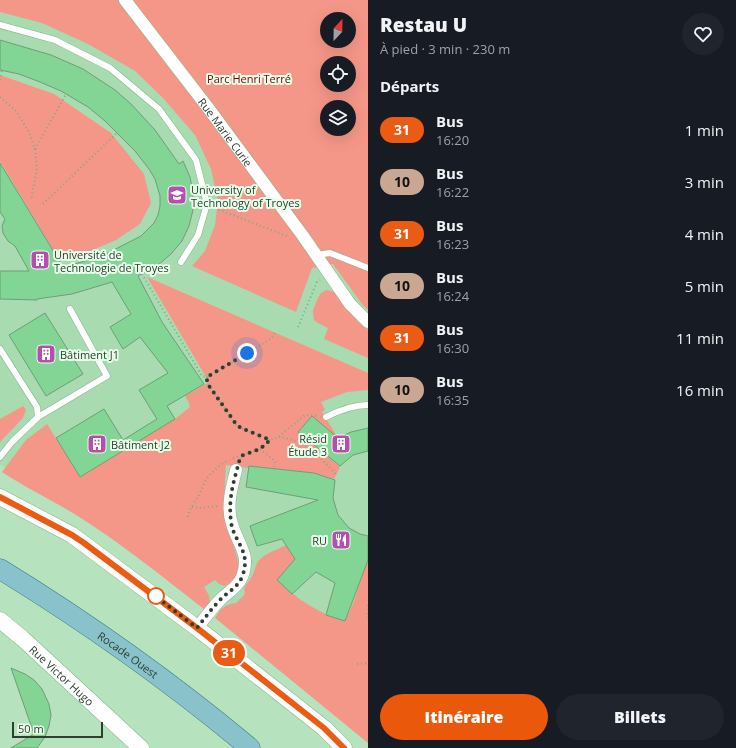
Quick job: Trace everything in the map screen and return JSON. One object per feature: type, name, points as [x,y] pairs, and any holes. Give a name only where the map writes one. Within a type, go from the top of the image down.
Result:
[{"type":"main road","name":"Rocade Ouest","points":[[0,569],[77,618],[159,676],[250,748]]},
{"type":"street","name":"Rue Marie Curie","points":[[125,0],[209,109],[330,274],[350,304],[368,322]]},
{"type":"street","points":[[197,628],[221,599],[232,590],[242,578],[245,565],[245,554],[231,523],[230,506],[230,493],[236,470]]},
{"type":"street","points":[[0,497],[72,535],[197,628],[324,728],[344,748]]},
{"type":"street","name":"Rue Victor Hugo","points":[[0,620],[22,638],[141,748]]},
{"type":"lane","points":[[0,25],[55,40],[110,68],[159,109],[196,160],[207,204],[198,235],[181,262]]},
{"type":"lane","points":[[318,258],[323,254],[330,253],[368,268]]},
{"type":"lane","points":[[0,457],[12,442],[38,417],[107,376],[70,309]]},
{"type":"lane","points":[[0,349],[37,407],[38,417]]},
{"type":"lane","points":[[326,417],[352,406],[368,405]]},
{"type":"path","points":[[0,80],[2,70]]},
{"type":"path","points":[[35,149],[66,94]]},
{"type":"path","points":[[0,97],[16,111],[29,132],[35,149],[37,168],[31,200]]},
{"type":"path","points":[[43,204],[118,132]]},
{"type":"path","points":[[207,204],[284,235],[293,236]]},
{"type":"path","points":[[142,274],[202,376],[207,377],[272,338],[275,332]]},
{"type":"path","points":[[298,327],[317,282],[330,274]]},
{"type":"path","points":[[207,377],[207,383],[236,424],[241,428],[270,440]]},
{"type":"path","points":[[279,437],[305,414],[326,417]]},
{"type":"path","points":[[188,517],[189,512],[205,483],[216,469],[224,462],[260,449],[270,440],[279,437],[287,438],[311,450],[336,474]]},
{"type":"path","points":[[260,449],[275,461],[274,469]]},
{"type":"path","points":[[236,470],[240,458],[243,455]]},
{"type":"path","points":[[192,507],[200,508],[230,506]]},
{"type":"path","points":[[368,605],[368,618]]},
{"type":"path","points":[[357,664],[368,663]]},
{"type":"shaded area","points":[[0,0],[145,0],[368,296],[368,676],[321,693],[116,532],[43,487],[0,465]]},
{"type":"green space","name":"Parc Henri Terré","points":[[0,0],[368,0],[368,310],[333,264],[312,268],[296,312],[192,266],[205,251],[215,225],[218,200],[211,169],[195,135],[163,98],[135,71],[88,44],[42,23],[0,12]]},
{"type":"green space","points":[[0,75],[54,94],[111,133],[144,174],[151,203],[140,224],[116,240],[88,252],[59,260],[0,161]]},
{"type":"green space","points":[[147,277],[368,373],[368,390],[347,392],[321,402],[325,410],[322,412],[338,438],[312,416],[298,432],[340,467],[334,479],[314,473],[226,465],[225,509],[228,528],[237,558],[238,571],[234,579],[227,585],[224,586],[219,584],[215,580],[204,587],[210,598],[209,604],[205,610],[142,561],[93,526],[2,472],[26,440],[47,424],[80,477],[175,419],[190,407],[185,396],[209,382]]},
{"type":"green space","points":[[326,290],[335,293],[358,322],[368,330],[368,358],[324,339],[328,328],[314,320],[313,310],[321,293]]},
{"type":"green space","points":[[23,406],[26,410],[23,418],[0,442],[0,419]]},
{"type":"green space","points":[[286,545],[296,559],[277,580],[293,594],[317,610],[345,621],[354,601],[368,558],[368,743],[215,618],[219,612],[229,604],[236,603],[245,594],[245,587],[259,560]]},
{"type":"building","name":"University of Technology of Troyes","points":[[0,40],[51,55],[83,69],[115,90],[131,104],[155,130],[179,164],[183,161],[190,177],[193,193],[193,210],[189,226],[182,241],[171,254],[158,265],[138,276],[162,322],[204,384],[167,406],[175,419],[80,477],[56,438],[104,409],[123,440],[157,419],[139,390],[168,373],[140,337],[123,349],[110,327],[131,314],[112,282],[72,294],[37,300],[0,299],[0,271],[29,271],[15,246],[8,241],[3,233],[2,226],[5,219],[0,212],[0,163],[63,267],[100,257],[141,236],[154,223],[158,215],[160,196],[155,179],[135,151],[105,121],[88,107],[61,91],[40,82],[19,74],[0,70]]},
{"type":"building","name":"Bâtiment J1","points":[[45,313],[83,374],[46,396],[9,335]]},
{"type":"building","name":"Résid Étude 3","points":[[312,416],[338,438],[351,432],[368,428],[368,451],[353,455],[340,466],[298,432]]},
{"type":"building","points":[[249,466],[314,473],[335,480],[333,498],[338,515],[349,528],[360,534],[368,536],[368,560],[345,621],[326,615],[335,583],[316,572],[292,594],[277,580],[295,559],[282,539],[257,546],[250,526],[318,500],[246,487]]},
{"type":"building","points":[[11,668],[34,680],[42,689],[49,704],[51,715],[49,726],[45,737],[37,748],[11,748],[34,734]]},
{"type":"bus line","name":"31","points":[[0,497],[72,535],[84,543],[197,628],[324,728],[344,748]]},
{"type":"place","name":"University of Technology of Troyes","points":[[177,195]]},
{"type":"place","name":"Université de Technologie de Troyes","points":[[40,260]]},
{"type":"place","name":"Bâtiment J1","points":[[46,354]]},
{"type":"place","name":"Bâtiment J2","points":[[97,444]]},
{"type":"place","name":"Résid Étude 3","points":[[341,444]]},
{"type":"place","name":"RU","points":[[341,540]]},
{"type":"route","points":[[156,596],[154,595],[197,628],[221,599],[232,590],[242,578],[245,565],[245,554],[231,523],[230,493],[240,458],[243,455],[260,449],[270,440],[241,428],[236,424],[207,383],[207,377],[247,353]]}]
